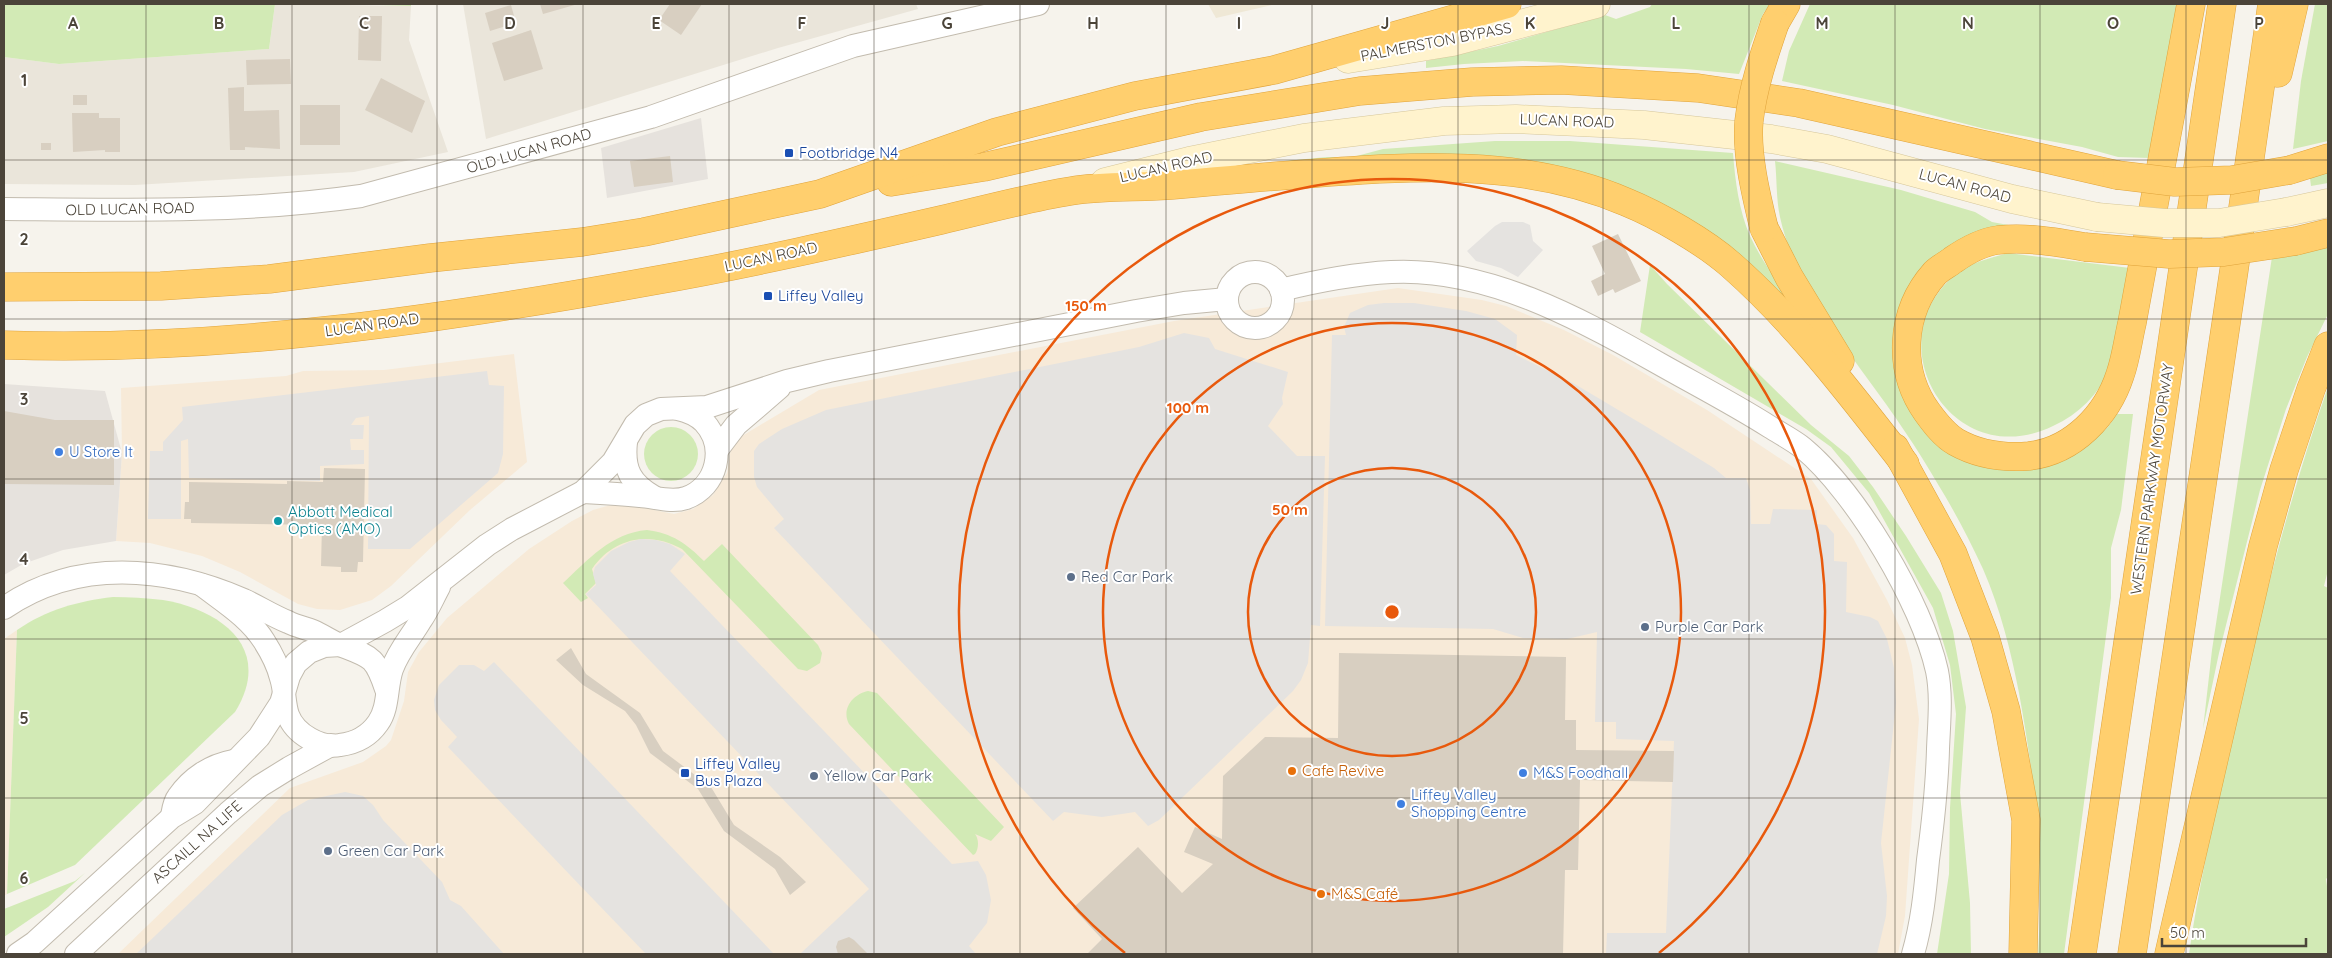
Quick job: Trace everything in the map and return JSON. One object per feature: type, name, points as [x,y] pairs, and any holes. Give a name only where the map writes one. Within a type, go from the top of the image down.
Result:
[{"type":"highway","points":[[820,194],[990,134],[1066,113],[1152,93],[1274,70],[1507,4]]},
{"type":"highway","points":[[2191,4],[2132,323],[2120,375],[2103,409],[2077,439],[2041,454],[2010,458],[1981,452],[1955,442],[1938,427],[1922,406],[1911,382],[1905,354],[1908,327],[1916,300],[1936,272],[1965,252],[1997,240],[2043,240],[2085,247],[2169,254],[2224,252],[2296,241],[2328,232]]},
{"type":"highway","name":"WESTERN PARKWAY MOTORWAY","points":[[2082,954],[2222,4]]},
{"type":"highway","points":[[2132,954],[2272,4]]},
{"type":"highway","points":[[2234,270],[2294,4]]},
{"type":"highway","points":[[1780,14],[1758,72],[1749,122],[1752,179],[1764,228],[1806,306],[1906,464],[1953,554],[1985,637],[2006,711],[2026,820],[2023,954]]},
{"type":"highway","points":[[4,288],[161,286],[323,274],[430,258],[582,242],[706,220],[820,194],[984,167],[1201,116],[1351,93],[1472,82],[1560,80],[1698,88],[1799,103],[2117,175],[2175,182],[2232,180],[2290,170],[2328,158]]},
{"type":"highway","points":[[1075,190],[1171,185],[1350,171],[1455,167],[1503,170],[1571,182],[1627,202],[1676,228],[1728,262],[1817,354],[1906,464]]},
{"type":"highway","name":"LUCAN ROAD","points":[[4,345],[115,346],[204,342],[365,327],[639,284],[736,265],[1075,190]]},
{"type":"highway","points":[[2170,954],[2263,546],[2290,454],[2328,346]]},
{"type":"main road","name":"PALMERSTON BYPASS","points":[[1274,70],[1452,42],[1596,4]]},
{"type":"main road","name":"LUCAN ROAD","points":[[1075,190],[1189,161],[1304,138],[1444,121],[1516,119],[1644,124],[1771,139],[1827,149],[2012,199],[2097,217],[2164,224],[2219,223],[2328,203]]},
{"type":"street","name":"OLD LUCAN ROAD","points":[[4,209],[129,210],[221,207],[314,203],[361,196],[651,117],[853,46],[1038,4]]},
{"type":"street","points":[[1281,290],[1327,279],[1392,272],[1412,272],[1483,283],[1520,295],[1552,307],[1606,334],[1756,418],[1802,447],[1842,487],[1875,537],[1908,596],[1928,639],[1937,672],[1940,706],[1936,793],[1921,927],[1913,954]]},
{"type":"street","points":[[1250,273],[1268,276],[1281,290],[1283,297],[1280,313],[1262,328],[1246,327],[1238,323],[1229,312],[1227,299],[1234,282],[1241,276],[1250,273]]},
{"type":"street","points":[[18,954],[34,943],[172,817],[177,798],[200,775],[217,764],[235,761],[259,737],[275,713],[284,693],[288,676],[296,663],[309,652],[324,646],[341,645],[408,607],[487,545],[512,529],[583,492],[613,462],[635,424],[646,415],[661,409],[707,407],[787,381],[829,370],[1136,311],[1184,303],[1227,299]]},
{"type":"street","points":[[717,450],[736,425],[787,381]]},
{"type":"street","points":[[583,492],[654,497],[670,500],[685,498],[699,491],[710,479],[716,465],[717,450],[713,435],[704,422],[691,413],[676,408]]},
{"type":"street","points":[[626,442],[626,465],[631,478],[641,489],[654,497]]},
{"type":"street","points":[[4,608],[30,593],[89,574],[109,572],[152,573],[175,577],[243,600],[341,645],[357,649],[371,659],[380,672],[386,689]]},
{"type":"street","points":[[202,585],[246,618],[264,640],[281,677],[288,717],[305,736],[320,744],[331,745],[353,743],[368,735],[379,722],[385,706],[386,689],[400,649],[422,620],[441,583]]},
{"type":"street","name":"ASCAILL NA LIFE","points":[[76,954],[228,813],[282,772],[331,745]]},
{"type":"shaded area","points":[[275,4],[411,6],[409,40],[448,152],[354,172],[135,185],[4,184],[4,57],[59,64],[269,49]]},
{"type":"shaded area","points":[[463,4],[916,4],[918,9],[778,48],[486,139]]},
{"type":"shaded area","points":[[1208,4],[1276,4],[1216,18]]},
{"type":"shaded area","points":[[701,118],[708,179],[607,198],[601,148]]},
{"type":"shaded area","points":[[1502,222],[1523,222],[1530,225],[1533,241],[1543,250],[1518,277],[1501,268],[1476,261],[1467,251]]},
{"type":"shaded area","points":[[1398,288],[1482,300],[1506,306],[1564,330],[1613,355],[1707,410],[1811,479],[1853,538],[1887,600],[1905,638],[1912,665],[1919,719],[1905,916],[1898,954],[118,954],[290,788],[363,762],[386,746],[391,740],[404,701],[408,672],[419,652],[447,618],[529,549],[572,521],[593,510],[607,506],[624,504],[674,514],[693,509],[713,495],[727,473],[732,442],[819,390],[1174,321]]},
{"type":"shaded area","name":"Purple Car Park","points":[[1414,303],[1466,311],[1495,319],[1517,335],[1516,355],[1573,383],[1714,468],[1726,478],[1746,478],[1750,490],[1751,524],[1770,524],[1773,509],[1817,510],[1817,524],[1826,525],[1834,534],[1834,561],[1847,562],[1846,612],[1870,617],[1878,621],[1887,639],[1894,668],[1896,703],[1881,843],[1887,896],[1886,916],[1877,954],[1606,954],[1607,933],[1666,933],[1674,741],[1616,739],[1616,722],[1595,722],[1597,632],[1567,639],[1523,638],[1493,629],[1325,626],[1332,335],[1346,335],[1344,327],[1350,313],[1368,305]]},
{"type":"shaded area","name":"Red Car Park","points":[[1184,333],[1209,338],[1215,349],[1288,372],[1282,398],[1283,404],[1268,426],[1297,456],[1325,456],[1320,626],[1311,625],[1308,663],[1301,680],[1293,691],[1159,820],[1148,826],[1135,812],[1102,817],[1064,812],[1053,821],[774,528],[784,519],[757,487],[754,477],[754,451],[759,444],[782,429],[826,410],[1139,347]]},
{"type":"shaded area","points":[[514,354],[527,462],[470,510],[391,586],[372,600],[340,610],[317,609],[298,604],[240,572],[202,556],[150,543],[116,541],[122,453],[121,388],[286,376],[303,371],[384,370]]},
{"type":"shaded area","points":[[487,371],[489,385],[504,386],[503,454],[498,473],[410,549],[368,549],[369,416],[356,418],[351,425],[364,425],[363,439],[350,439],[351,450],[364,450],[364,464],[320,466],[320,481],[189,478],[188,439],[181,441],[181,519],[148,519],[150,451],[163,451],[163,442],[183,420],[182,407]]},
{"type":"shaded area","points":[[4,384],[105,391],[122,453],[116,541],[63,550],[23,564],[4,575]]},
{"type":"shaded area","name":"Yellow Car Park","points":[[641,539],[656,540],[670,544],[685,554],[670,571],[952,864],[978,861],[986,875],[991,900],[987,923],[969,946],[976,954],[800,954],[869,889],[586,594],[596,585],[593,574],[595,567],[611,551],[629,542]]},
{"type":"shaded area","points":[[17,630],[7,894],[4,896],[4,639]]},
{"type":"shaded area","points":[[494,662],[774,954],[646,954],[570,875],[448,747],[457,737],[441,720],[435,710],[434,700],[439,685],[459,665],[474,665],[484,671]]},
{"type":"shaded area","name":"Green Car Park","points":[[345,792],[363,796],[373,805],[383,820],[442,882],[450,900],[461,906],[504,954],[136,954],[282,815],[308,800]]},
{"type":"green space","points":[[4,4],[275,4],[269,49],[59,64],[4,57]]},
{"type":"green space","points":[[348,4],[411,4],[411,6]]},
{"type":"green space","points":[[1652,4],[1770,4],[1763,14],[1739,74],[1686,69],[1523,61],[1426,68],[1426,61],[1498,46],[1605,15],[1616,19],[1650,7]]},
{"type":"green space","points":[[1810,4],[2178,4],[2150,158],[2118,157],[2082,147],[1985,129],[1893,105],[1782,81],[1789,51]]},
{"type":"green space","points":[[2315,4],[2328,4],[2328,141],[2293,149],[2301,81]]},
{"type":"green space","points":[[1495,141],[1570,141],[1733,153],[1738,195],[1746,226],[1758,252],[1789,298],[1784,300],[1762,275],[1715,238],[1520,162],[1448,154],[1305,164],[1285,161],[1327,157],[1353,157],[1383,149]]},
{"type":"green space","points":[[1775,161],[1901,190],[1975,212],[1992,222],[2030,229],[1906,298],[1939,442],[2086,446],[2108,427],[2117,414],[2133,414],[2121,510],[2111,548],[2111,598],[2064,954],[2038,954],[2040,889],[2034,790],[2016,677],[1995,599],[1968,537],[1931,472],[1815,302],[1804,281],[1794,261],[1780,217]]},
{"type":"green space","points":[[2328,172],[2328,183],[2311,186],[2310,178]]},
{"type":"green space","points":[[2328,247],[2328,314],[2307,357],[2286,409],[2260,490],[2219,653],[2203,729],[2212,650],[2272,257]]},
{"type":"green space","points":[[2008,253],[2130,268],[2112,362],[2100,387],[2087,403],[2071,416],[2053,426],[2016,436],[1984,432],[1956,417],[1935,394],[1924,365],[1922,333],[1932,302],[1956,274],[1975,263]]},
{"type":"green space","points":[[1650,265],[1811,425],[1849,456],[1873,487],[1906,536],[1941,593],[1953,631],[1966,707],[1960,793],[1970,903],[1971,954],[1937,954],[1949,874],[1950,808],[1956,714],[1950,665],[1933,608],[1869,493],[1831,447],[1806,429],[1640,332]]},
{"type":"green space","points":[[2328,387],[2328,570],[2324,586],[2328,588],[2328,877],[2326,879],[2328,893],[2328,954],[2189,954],[2198,896],[2255,639],[2288,512]]},
{"type":"green space","points":[[671,427],[681,429],[690,435],[696,444],[698,454],[696,464],[690,473],[681,479],[671,481],[661,479],[652,473],[646,464],[644,454],[646,444],[652,435],[661,429]]},
{"type":"green space","points":[[656,531],[679,540],[704,561],[722,544],[818,645],[822,653],[820,663],[807,671],[798,669],[682,549],[670,543],[658,540],[633,540],[611,550],[592,569],[596,583],[585,594],[588,598],[581,602],[563,583],[591,557],[611,542],[634,532]]},
{"type":"green space","points":[[113,597],[163,600],[185,605],[205,613],[222,623],[236,636],[245,652],[248,669],[246,690],[235,712],[75,865],[7,894],[17,630],[51,612],[87,601]]},
{"type":"green space","points":[[868,691],[877,693],[1004,827],[991,841],[975,834],[978,844],[975,854],[973,855],[849,724],[846,713],[850,703],[858,695]]},
{"type":"green space","points":[[85,873],[48,907],[4,937],[4,909],[75,881]]},
{"type":"building","points":[[540,4],[578,4],[543,14]]},
{"type":"building","points":[[670,4],[702,4],[681,35],[659,20]]},
{"type":"building","points":[[511,5],[516,23],[490,31],[485,13]]},
{"type":"building","points":[[359,16],[382,16],[381,61],[358,60]]},
{"type":"building","points":[[531,30],[543,69],[504,81],[492,43]]},
{"type":"building","points":[[290,59],[291,84],[247,85],[246,60]]},
{"type":"building","points":[[381,78],[425,101],[412,133],[365,110]]},
{"type":"building","points":[[244,87],[244,111],[279,110],[280,149],[245,147],[245,150],[230,150],[228,88]]},
{"type":"building","points":[[73,95],[87,95],[87,105],[73,105]]},
{"type":"building","points":[[300,105],[340,105],[340,145],[300,145]]},
{"type":"building","points":[[72,113],[99,113],[99,118],[120,118],[120,152],[105,152],[105,150],[73,152]]},
{"type":"building","points":[[41,143],[51,143],[51,150],[41,150]]},
{"type":"building","points":[[670,156],[673,182],[634,187],[630,161]]},
{"type":"building","points":[[1618,234],[1641,281],[1615,293],[1613,289],[1598,296],[1591,281],[1605,274],[1592,246]]},
{"type":"building","name":"U Store It","points":[[4,411],[55,420],[114,420],[114,485],[4,484]]},
{"type":"building","name":"Abbott Medical Optics (AMO)","points":[[324,468],[365,469],[363,562],[358,562],[357,572],[341,572],[341,567],[321,566],[322,525],[191,523],[191,519],[184,519],[185,502],[189,502],[189,482],[287,484],[287,481],[323,482]]},
{"type":"building","name":"Liffey Valley Bus Plaza","points":[[571,648],[586,674],[640,713],[663,751],[711,787],[734,825],[780,857],[806,882],[790,895],[775,869],[724,831],[698,789],[650,753],[636,725],[625,711],[583,685],[556,660]]},
{"type":"building","name":"Liffey Valley Shopping Centre","points":[[1339,653],[1566,657],[1565,720],[1576,720],[1576,750],[1674,751],[1673,782],[1580,780],[1578,870],[1565,870],[1563,954],[1087,954],[1102,939],[1073,908],[1138,847],[1182,893],[1213,864],[1184,852],[1195,827],[1222,839],[1223,776],[1265,737],[1338,738]]},
{"type":"building","points":[[849,937],[868,954],[838,954],[836,947],[838,941]]},
{"type":"place","name":"Footbridge N4","points":[[789,153]]},
{"type":"place","name":"Liffey Valley","points":[[768,296]]},
{"type":"place","name":"U Store It","points":[[59,452]]},
{"type":"place","name":"Abbott Medical Optics (AMO)","points":[[278,521]]},
{"type":"place","name":"Red Car Park","points":[[1071,577]]},
{"type":"place","name":"Purple Car Park","points":[[1645,627]]},
{"type":"place","name":"Cafe Revive","points":[[1292,771]]},
{"type":"place","name":"Liffey Valley Bus Plaza","points":[[685,773]]},
{"type":"place","name":"M&S Foodhall","points":[[1523,773]]},
{"type":"place","name":"Yellow Car Park","points":[[814,776]]},
{"type":"place","name":"Liffey Valley Shopping Centre","points":[[1401,804]]},
{"type":"place","name":"Green Car Park","points":[[328,851]]},
{"type":"place","name":"M&S Café","points":[[1321,894]]}]
